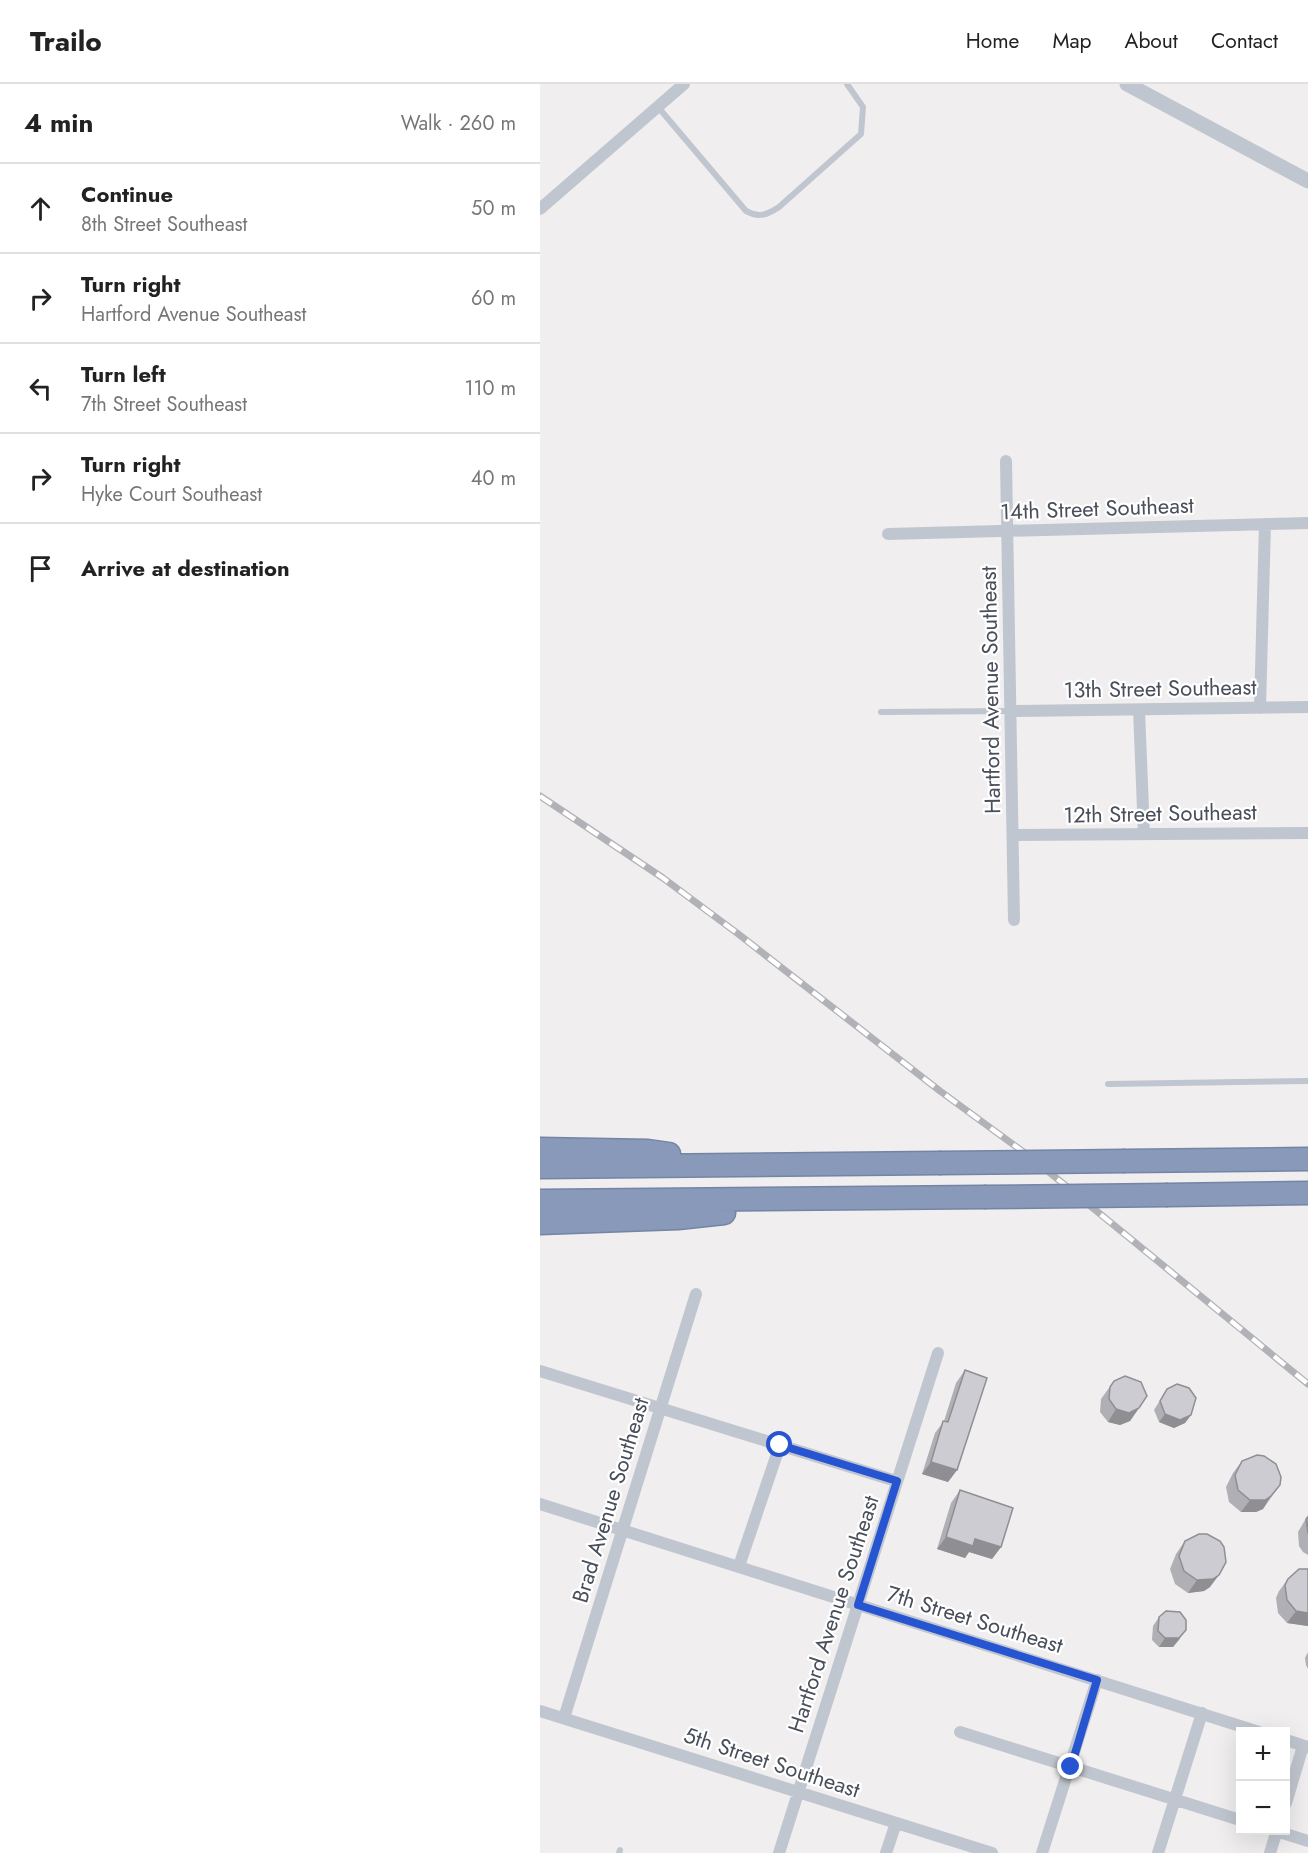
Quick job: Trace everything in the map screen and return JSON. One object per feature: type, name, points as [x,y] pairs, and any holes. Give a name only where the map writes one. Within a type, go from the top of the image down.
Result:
[{"type":"highway","points":[[540,1149],[648,1151],[750,1165]]},
{"type":"highway","points":[[540,1167],[1308,1159]]},
{"type":"highway","points":[[540,1201],[1308,1193]]},
{"type":"highway","points":[[540,1223],[678,1218],[856,1198]]},
{"type":"street","points":[[540,209],[684,84]]},
{"type":"street","points":[[1127,84],[1308,181]]},
{"type":"street","name":"Hartford Avenue Southeast","points":[[1006,461],[1014,920]]},
{"type":"street","name":"14th Street Southeast","points":[[888,534],[1308,523]]},
{"type":"street","points":[[1260,708],[1265,524]]},
{"type":"street","name":"13th Street Southeast","points":[[1011,711],[1308,707]]},
{"type":"street","points":[[1139,710],[1144,834]]},
{"type":"street","name":"12th Street Southeast","points":[[1013,835],[1308,833]]},
{"type":"street","name":"Brad Avenue Southeast","points":[[564,1718],[696,1294]]},
{"type":"street","name":"Hartford Avenue Southeast","points":[[779,1853],[938,1353]]},
{"type":"street","points":[[540,1371],[897,1481]]},
{"type":"street","points":[[739,1566],[780,1445]]},
{"type":"street","name":"7th Street Southeast","points":[[540,1504],[1246,1727]]},
{"type":"street","points":[[1042,1853],[1097,1680]]},
{"type":"street","name":"5th Street Southeast","points":[[540,1711],[896,1823],[968,1849],[992,1853]]},
{"type":"street","points":[[1158,1853],[1202,1713]]},
{"type":"street","points":[[960,1732],[1236,1819]]},
{"type":"street","points":[[1290,1741],[1306,1746],[1290,1792]]},
{"type":"street","points":[[886,1853],[896,1823]]},
{"type":"street","points":[[1270,1853],[1275,1835]]},
{"type":"street","points":[[1289,1835],[1308,1841]]},
{"type":"lane","points":[[658,107],[746,211],[755,216],[768,214],[779,207],[861,134],[862,107],[847,84]]},
{"type":"lane","points":[[881,712],[1011,711]]},
{"type":"lane","points":[[1108,1083],[1308,1081]]},
{"type":"building","points":[[965,1370],[987,1378],[957,1470],[931,1462],[943,1421],[948,1422]]},
{"type":"building","points":[[1125,1376],[1141,1382],[1147,1396],[1139,1408],[1129,1413],[1116,1409],[1109,1399],[1110,1387],[1114,1381]]},
{"type":"building","points":[[1177,1384],[1189,1388],[1196,1398],[1191,1415],[1180,1420],[1165,1414],[1160,1401],[1167,1389]]},
{"type":"building","points":[[1257,1455],[1264,1456],[1276,1464],[1281,1477],[1280,1485],[1265,1500],[1250,1500],[1238,1490],[1235,1475],[1242,1461]]},
{"type":"building","points":[[960,1490],[1013,1508],[1001,1547],[975,1539],[973,1546],[946,1537]]},
{"type":"building","points":[[1199,1534],[1207,1534],[1220,1541],[1224,1547],[1226,1562],[1219,1575],[1213,1579],[1197,1580],[1184,1571],[1179,1556],[1185,1541]]},
{"type":"building","points":[[1299,1569],[1308,1569],[1308,1613],[1296,1611],[1287,1600],[1285,1585]]},
{"type":"building","points":[[1166,1611],[1180,1612],[1186,1620],[1186,1630],[1179,1638],[1165,1638],[1158,1631],[1159,1617]]},
{"type":"railway","points":[[540,796],[663,878],[940,1091],[1033,1159],[1308,1384]]},
{"type":"route","points":[[780,1445],[897,1481],[858,1605],[1097,1680],[1071,1767]]}]
